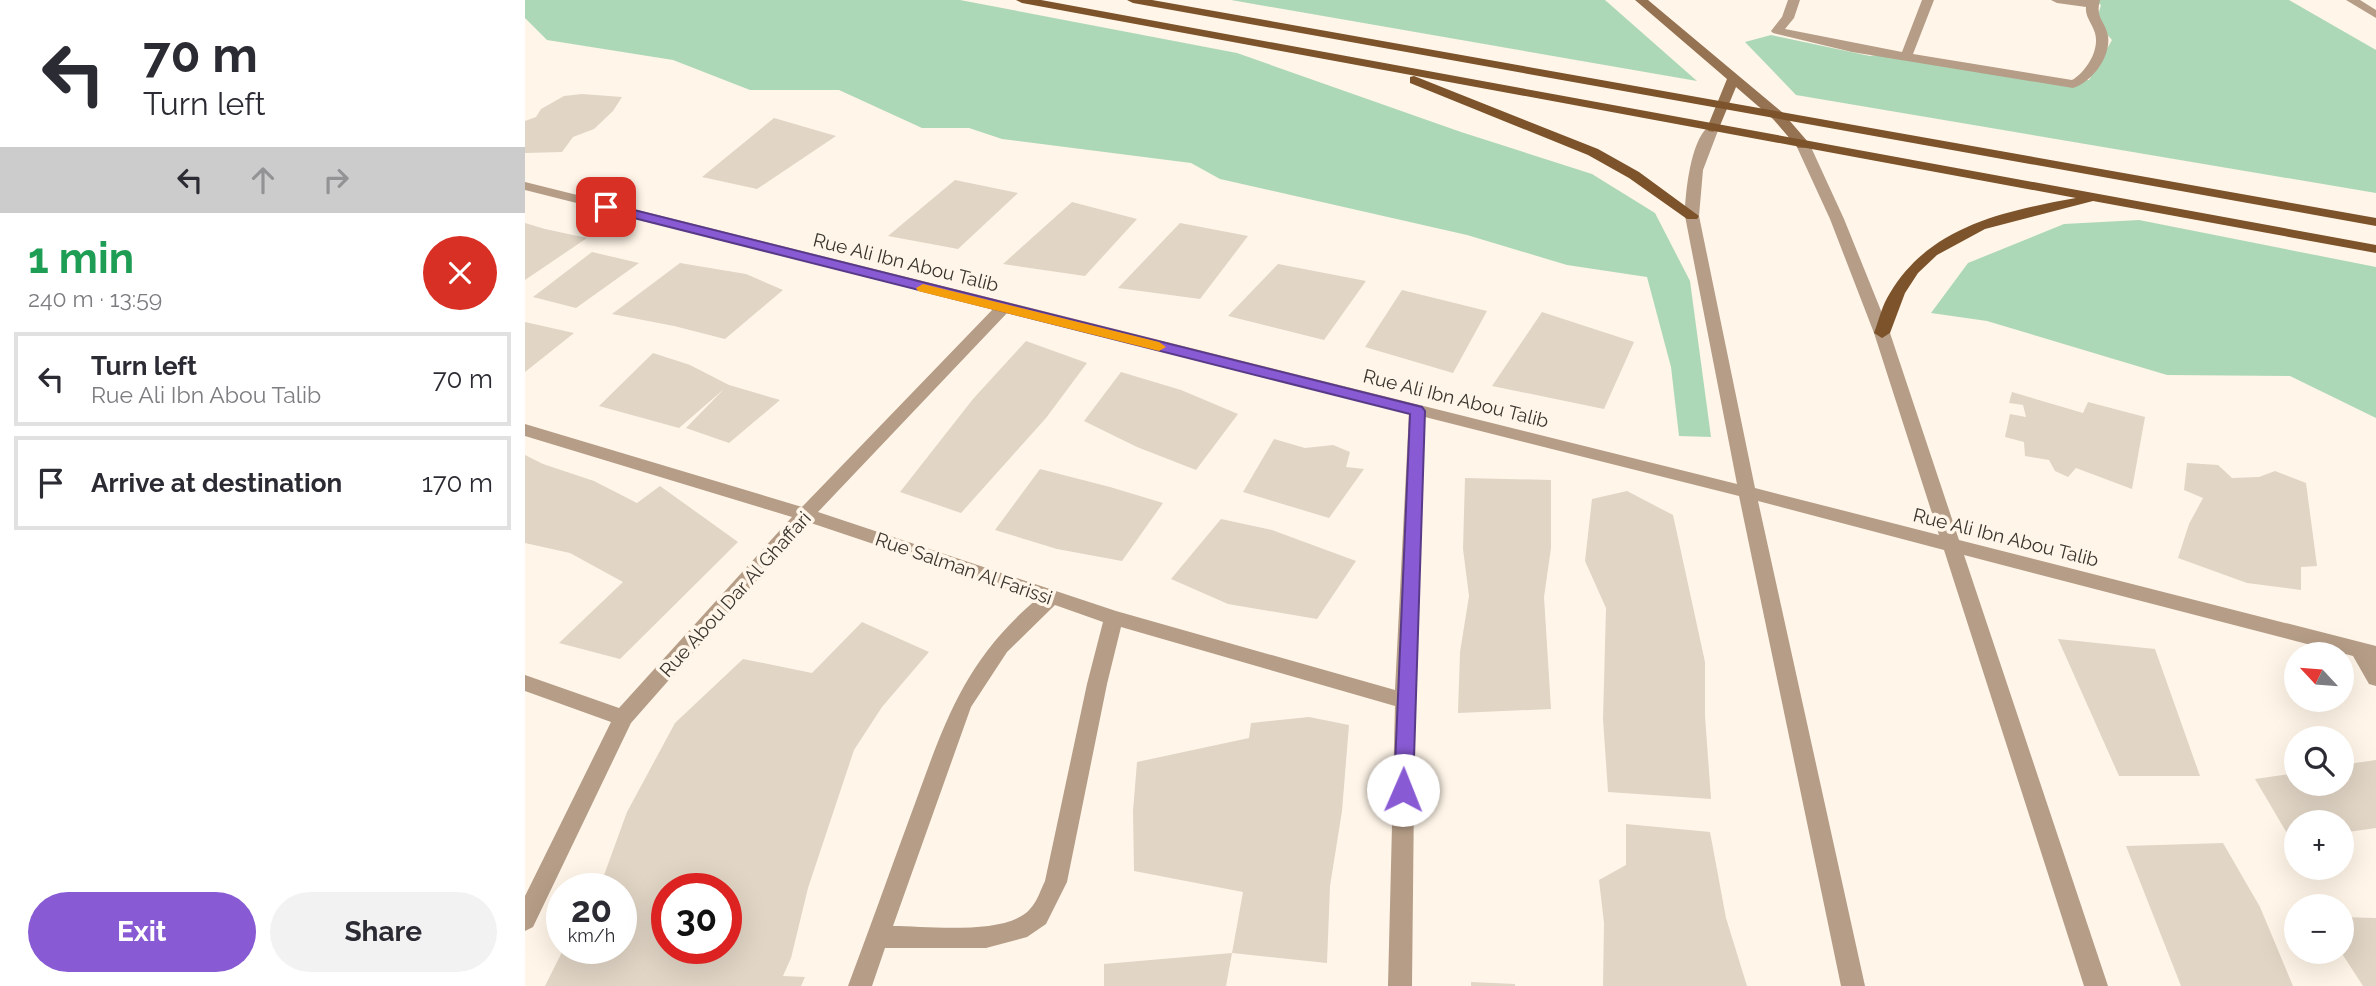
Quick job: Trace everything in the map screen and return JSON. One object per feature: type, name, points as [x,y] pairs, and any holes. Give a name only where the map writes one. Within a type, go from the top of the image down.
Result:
[{"type":"main road","points":[[1022,0],[2376,248]]},
{"type":"main road","points":[[1133,0],[2376,222]]},
{"type":"main road","points":[[1378,65],[1593,152],[1634,175],[1692,216]]},
{"type":"main road","points":[[1882,333],[1896,293],[1907,277],[1942,244],[1982,226],[2025,212],[2100,198]]},
{"type":"street","points":[[1640,0],[1778,116],[1803,145],[1837,219],[1882,333],[2096,986]]},
{"type":"street","points":[[1794,0],[1788,18],[1777,31],[1906,57],[2060,83],[2079,83],[2086,77],[2102,43],[2102,34],[2091,11],[2093,2],[2057,0]]},
{"type":"street","points":[[1906,57],[1928,0]]},
{"type":"street","points":[[2352,0],[2376,15]]},
{"type":"street","points":[[1733,79],[1696,164],[1692,182],[1692,216],[1746,492],[1853,986]]},
{"type":"street","name":"Rue Ali Ibn Abou Talib","points":[[525,186],[1003,308],[1746,492],[2368,652]]},
{"type":"street","name":"Rue Abou Dar Al Ghaffari","points":[[525,920],[623,718],[806,514],[1003,308]]},
{"type":"street","points":[[1399,986],[1405,701],[1417,411]]},
{"type":"street","name":"Rue Salman Al Farissi","points":[[525,430],[806,514],[1114,618],[1405,701]]},
{"type":"street","points":[[860,986],[961,707],[975,677],[1013,629],[1052,597]]},
{"type":"street","points":[[876,937],[986,937],[1019,929],[1038,917],[1056,882],[1097,684],[1114,618]]},
{"type":"street","points":[[2368,652],[2376,678]]},
{"type":"street","points":[[525,683],[623,718]]},
{"type":"green space","points":[[525,0],[960,0],[1237,53],[1461,132],[1592,174],[1655,213],[1690,281],[1711,437],[1679,436],[1671,367],[1647,277],[1567,265],[1467,235],[1220,179],[1191,163],[1002,139],[969,128],[922,128],[839,90],[750,90],[673,60],[547,40],[525,18]]},
{"type":"green space","points":[[1231,0],[1605,0],[1697,81]]},
{"type":"green space","points":[[2093,0],[2289,0],[2376,50],[2376,193],[1796,95],[1745,42],[1771,35],[1870,56],[1898,52],[2042,82],[2089,80],[2112,40],[2096,22],[2101,5]]},
{"type":"green space","points":[[2139,220],[2376,267],[2376,418],[2290,376],[2167,375],[1987,321],[1931,313],[1968,263],[2064,224]]},
{"type":"building","points":[[582,94],[622,97],[613,111],[594,129],[573,137],[562,152],[525,153],[525,121],[536,117],[541,109],[564,96]]},
{"type":"building","points":[[774,118],[836,136],[757,189],[702,177]]},
{"type":"building","points":[[955,180],[1018,193],[958,249],[888,236]]},
{"type":"building","points":[[1072,202],[1137,219],[1085,276],[1003,264]]},
{"type":"building","points":[[525,223],[545,229],[587,238],[525,280]]},
{"type":"building","points":[[1180,223],[1248,236],[1200,299],[1118,288]]},
{"type":"building","points":[[592,252],[639,263],[576,308],[533,297]]},
{"type":"building","points":[[680,263],[746,274],[783,290],[725,339],[612,314]]},
{"type":"building","points":[[1278,264],[1366,281],[1324,340],[1228,316]]},
{"type":"building","points":[[1402,290],[1487,311],[1453,373],[1365,347]]},
{"type":"building","points":[[1542,312],[1634,342],[1604,409],[1492,386]]},
{"type":"building","points":[[525,322],[574,333],[525,372]]},
{"type":"building","points":[[1026,341],[1087,363],[1046,418],[961,513],[900,492],[973,399]]},
{"type":"building","points":[[653,353],[690,365],[729,385],[780,400],[729,443],[686,428],[724,389],[679,428],[599,406]]},
{"type":"building","points":[[1121,372],[1181,390],[1238,414],[1196,470],[1137,447],[1084,421]]},
{"type":"building","points":[[2012,392],[2083,413],[2088,402],[2145,417],[2132,489],[2076,468],[2068,477],[2055,471],[2049,460],[2025,456],[2024,442],[2005,437],[2010,414],[2026,417],[2023,405],[2009,403]]},
{"type":"building","points":[[1274,439],[1305,448],[1333,445],[1350,452],[1346,467],[1364,469],[1329,518],[1243,492]]},
{"type":"building","points":[[525,455],[594,481],[637,503],[660,486],[738,542],[620,659],[559,643],[623,582],[570,553],[525,543]]},
{"type":"building","points":[[2187,463],[2218,465],[2232,478],[2259,477],[2275,471],[2306,483],[2317,566],[2301,567],[2301,590],[2247,583],[2178,558],[2189,524],[2203,498],[2184,490]]},
{"type":"building","points":[[1040,469],[1163,503],[1122,561],[1057,549],[995,530]]},
{"type":"building","points":[[1465,478],[1551,480],[1551,548],[1544,597],[1551,709],[1458,713],[1460,652],[1469,596],[1463,549]]},
{"type":"building","points":[[1627,491],[1673,515],[1705,662],[1705,716],[1711,799],[1608,792],[1603,719],[1606,608],[1585,561],[1592,499]]},
{"type":"building","points":[[1221,519],[1272,530],[1356,561],[1317,619],[1228,604],[1171,579]]},
{"type":"building","points":[[862,622],[929,652],[882,707],[854,750],[808,888],[791,958],[783,976],[805,977],[801,986],[545,986],[556,964],[637,964],[637,873],[605,873],[627,812],[675,723],[743,659],[812,673]]},
{"type":"building","points":[[2058,639],[2155,649],[2200,776],[2119,776]]},
{"type":"building","points":[[1309,717],[1349,725],[1342,811],[1330,886],[1327,963],[1232,953],[1243,892],[1134,871],[1133,811],[1137,762],[1249,738],[1251,723]]},
{"type":"building","points":[[2376,760],[2376,828],[2354,831],[2354,810],[2284,810],[2284,828],[2255,779],[2284,775],[2284,796],[2354,796],[2354,763]]},
{"type":"building","points":[[1626,824],[1710,832],[1726,918],[1747,986],[1603,986],[1604,923],[1599,880],[1626,865]]},
{"type":"building","points":[[2223,843],[2260,907],[2293,986],[2181,986],[2126,846]]},
{"type":"building","points":[[2354,917],[2376,918],[2376,986],[2363,986],[2349,964],[2354,964]]},
{"type":"building","points":[[1232,953],[1226,986],[1104,986],[1104,964]]},
{"type":"building","points":[[1471,982],[1515,984],[1515,986],[1471,986]]},
{"type":"slow traffic","points":[[923,288],[1159,347]]},
{"type":"route","points":[[606,207],[1417,411],[1403,790]]}]
